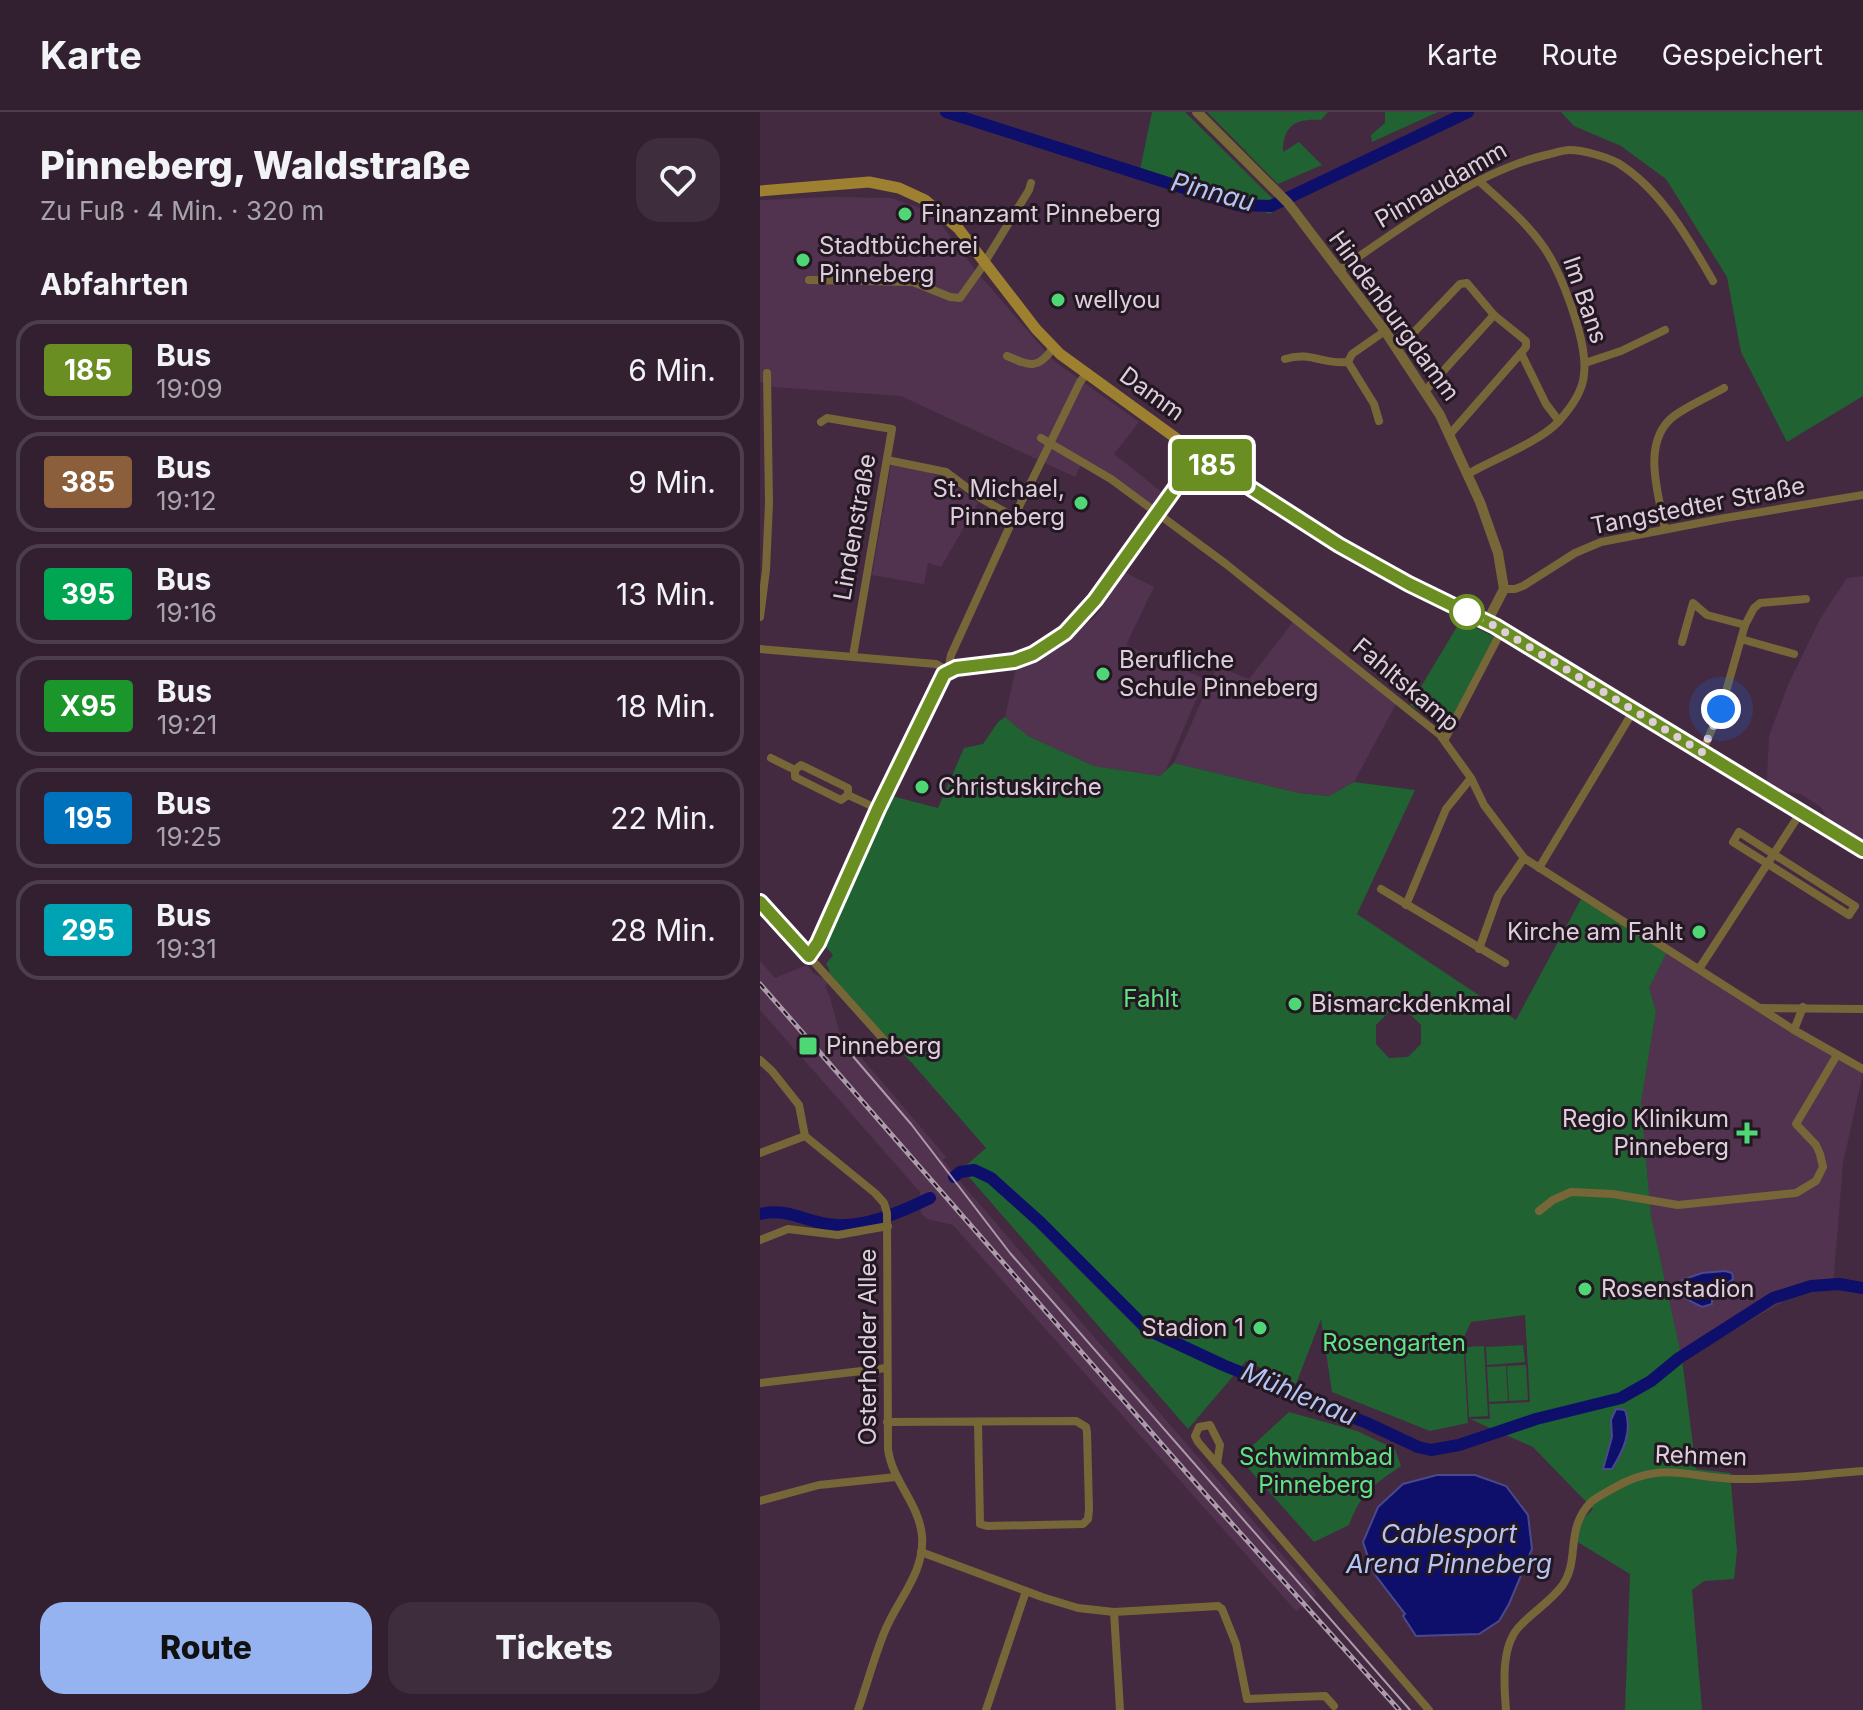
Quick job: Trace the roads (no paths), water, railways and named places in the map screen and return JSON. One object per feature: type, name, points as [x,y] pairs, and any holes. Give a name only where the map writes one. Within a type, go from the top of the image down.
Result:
[{"type":"main road","name":"Damm","points":[[760,191],[877,182],[925,200],[958,228],[1053,348],[1199,455],[1339,545],[1502,630],[1863,850]]},
{"type":"street","name":"Hindenburgdamm","points":[[1197,112],[1279,192],[1426,390],[1451,433],[1495,542],[1504,589]]},
{"type":"street","name":"Pinnaudamm","points":[[1338,271],[1479,181],[1523,160],[1570,150],[1615,161],[1647,185],[1693,246],[1713,281]]},
{"type":"street","name":"Im Bans","points":[[1468,474],[1542,435],[1559,421],[1582,386],[1585,363],[1575,319],[1545,249],[1525,224],[1479,181]]},
{"type":"street","points":[[809,280],[913,282],[956,298],[963,295],[1031,183]]},
{"type":"street","points":[[1398,349],[1460,284],[1467,283],[1494,315],[1526,341],[1526,347],[1451,433]]},
{"type":"street","points":[[1426,390],[1494,315]]},
{"type":"street","name":"Im Bans","points":[[1585,363],[1621,351],[1665,330]]},
{"type":"street","points":[[1348,362],[1352,354],[1385,331]]},
{"type":"street","points":[[1007,356],[1023,363],[1036,364],[1042,362],[1053,348]]},
{"type":"street","points":[[1521,353],[1546,404],[1559,421]]},
{"type":"street","points":[[1285,359],[1300,354],[1337,363],[1348,362]]},
{"type":"street","points":[[1348,362],[1374,404],[1379,421]]},
{"type":"street","points":[[760,617],[769,503],[767,373]]},
{"type":"street","points":[[809,956],[818,943],[938,684],[948,671],[951,655],[1014,517],[1045,440],[1086,374]]},
{"type":"street","points":[[1665,529],[1653,464],[1662,432],[1672,417],[1724,388]]},
{"type":"street","name":"Lindenstraße","points":[[821,422],[827,418],[892,429],[853,656]]},
{"type":"street","name":"Fahltskamp","points":[[1045,440],[1106,475],[1226,564],[1445,739],[1471,778],[1484,805],[1524,858],[1794,1030],[1863,1069]]},
{"type":"street","points":[[760,649],[936,664],[948,671],[1014,661],[1033,654],[1065,633],[1095,600],[1199,455]]},
{"type":"street","points":[[887,460],[946,472],[982,499],[1014,517]]},
{"type":"street","name":"Tangstedter Straße","points":[[1504,589],[1523,586],[1588,547],[1665,529],[1863,495]]},
{"type":"street","points":[[1487,622],[1504,589]]},
{"type":"street","points":[[1702,752],[1721,709],[1745,625],[1754,608],[1760,603],[1806,599]]},
{"type":"street","points":[[1682,642],[1693,603],[1707,615],[1745,625]]},
{"type":"street","points":[[1445,739],[1502,630]]},
{"type":"street","points":[[1741,639],[1794,654]]},
{"type":"street","points":[[1539,868],[1634,710]]},
{"type":"street","points":[[771,758],[795,770]]},
{"type":"street","points":[[795,770],[801,765],[848,788],[848,795]]},
{"type":"street","points":[[795,770],[795,777],[841,800],[848,795]]},
{"type":"street","points":[[1406,905],[1446,809],[1471,778]]},
{"type":"street","points":[[848,795],[878,809]]},
{"type":"street","points":[[1699,969],[1801,812]]},
{"type":"street","points":[[1739,832],[1773,853],[1855,906],[1849,915],[1733,842],[1739,832]]},
{"type":"street","points":[[1479,949],[1498,896],[1524,858]]},
{"type":"street","points":[[1381,889],[1505,963]]},
{"type":"street","points":[[760,902],[884,1040]]},
{"type":"street","points":[[1794,1030],[1803,1007]]},
{"type":"street","points":[[1761,1008],[1863,1009]]},
{"type":"street","points":[[1539,1211],[1571,1192],[1613,1194],[1678,1205],[1796,1193],[1816,1181],[1823,1167],[1816,1145],[1796,1124],[1837,1055]]},
{"type":"street","points":[[760,1060],[790,1090],[799,1105],[805,1136],[760,1153]]},
{"type":"street","name":"Osterholder Allee","points":[[805,1136],[868,1186],[884,1203],[888,1225],[887,1422],[890,1465],[908,1495],[919,1522],[921,1552],[918,1568],[884,1633],[858,1710]]},
{"type":"street","points":[[760,1240],[788,1229],[838,1235],[888,1225]]},
{"type":"street","points":[[760,1383],[887,1368]]},
{"type":"street","points":[[887,1422],[1076,1421],[1086,1427],[1088,1519],[1074,1526],[980,1524],[978,1422]]},
{"type":"street","points":[[1217,1464],[1429,1710]]},
{"type":"street","name":"Rehmen","points":[[1506,1710],[1503,1683],[1511,1637],[1520,1625],[1550,1602],[1569,1576],[1577,1521],[1593,1501],[1624,1482],[1661,1471],[1734,1479],[1863,1471]]},
{"type":"street","points":[[760,1501],[819,1485],[896,1477]]},
{"type":"street","points":[[921,1552],[1078,1608],[1114,1612],[1218,1606],[1236,1644],[1247,1710]]},
{"type":"street","points":[[986,1710],[1026,1591]]},
{"type":"street","points":[[1114,1612],[1120,1710]]},
{"type":"street","points":[[1247,1699],[1325,1696],[1334,1706]]},
{"type":"street","points":[[1260,1698],[1260,1710]]},
{"type":"water","points":[[1702,1273],[1732,1273],[1733,1279],[1712,1295],[1712,1304],[1702,1307],[1682,1297],[1682,1280]]},
{"type":"water","points":[[1616,1409],[1625,1410],[1627,1433],[1612,1469],[1603,1469],[1612,1437],[1611,1420]]},
{"type":"water","name":"Cablesport Arena Pinneberg","points":[[1437,1475],[1475,1475],[1506,1486],[1528,1515],[1532,1549],[1499,1621],[1479,1634],[1416,1636],[1403,1616],[1405,1614],[1373,1572],[1363,1542],[1378,1507],[1403,1484]]},
{"type":"waterway","name":"Pinnau","points":[[946,112],[1237,205],[1271,206],[1468,112]]},
{"type":"waterway","name":"Mühlenau","points":[[954,1177],[960,1172],[974,1170],[991,1178],[1040,1222],[1148,1330],[1223,1365],[1431,1450],[1459,1445],[1536,1419],[1621,1398],[1773,1298],[1811,1286],[1839,1284],[1863,1288]]},
{"type":"waterway","name":"Mühlenau","points":[[760,1214],[779,1212],[827,1224],[853,1224],[894,1214],[930,1198]]},
{"type":"tram line","points":[[839,1040],[911,1124],[1010,1253],[1410,1710]]},
{"type":"railway","points":[[760,984],[1207,1496],[1399,1710]]},
{"type":"place","name":"Finanzamt Pinneberg","points":[[905,214]]},
{"type":"place","name":"Stadtbücherei Pinneberg","points":[[803,260]]},
{"type":"place","name":"wellyou","points":[[1058,300]]},
{"type":"place","name":"St. Michael, Pinneberg","points":[[1081,503]]},
{"type":"place","name":"Berufliche Schule Pinneberg","points":[[1103,674]]},
{"type":"place","name":"Christuskirche","points":[[922,787]]},
{"type":"place","name":"Kirche am Fahlt","points":[[1699,932]]},
{"type":"place","name":"Bismarckdenkmal","points":[[1295,1004]]},
{"type":"place","name":"Pinneberg","points":[[808,1046]]},
{"type":"place","name":"Regio Klinikum Pinneberg","points":[[1747,1133]]},
{"type":"place","name":"Rosenstadion","points":[[1585,1289]]},
{"type":"place","name":"Stadion 1","points":[[1260,1328]]},
{"type":"park label","name":"Fahlt","points":[[1151,999]]},
{"type":"park label","name":"Rosengarten","points":[[1394,1343]]},
{"type":"park label","name":"Schwimmbad Pinneberg","points":[[1316,1471]]}]
